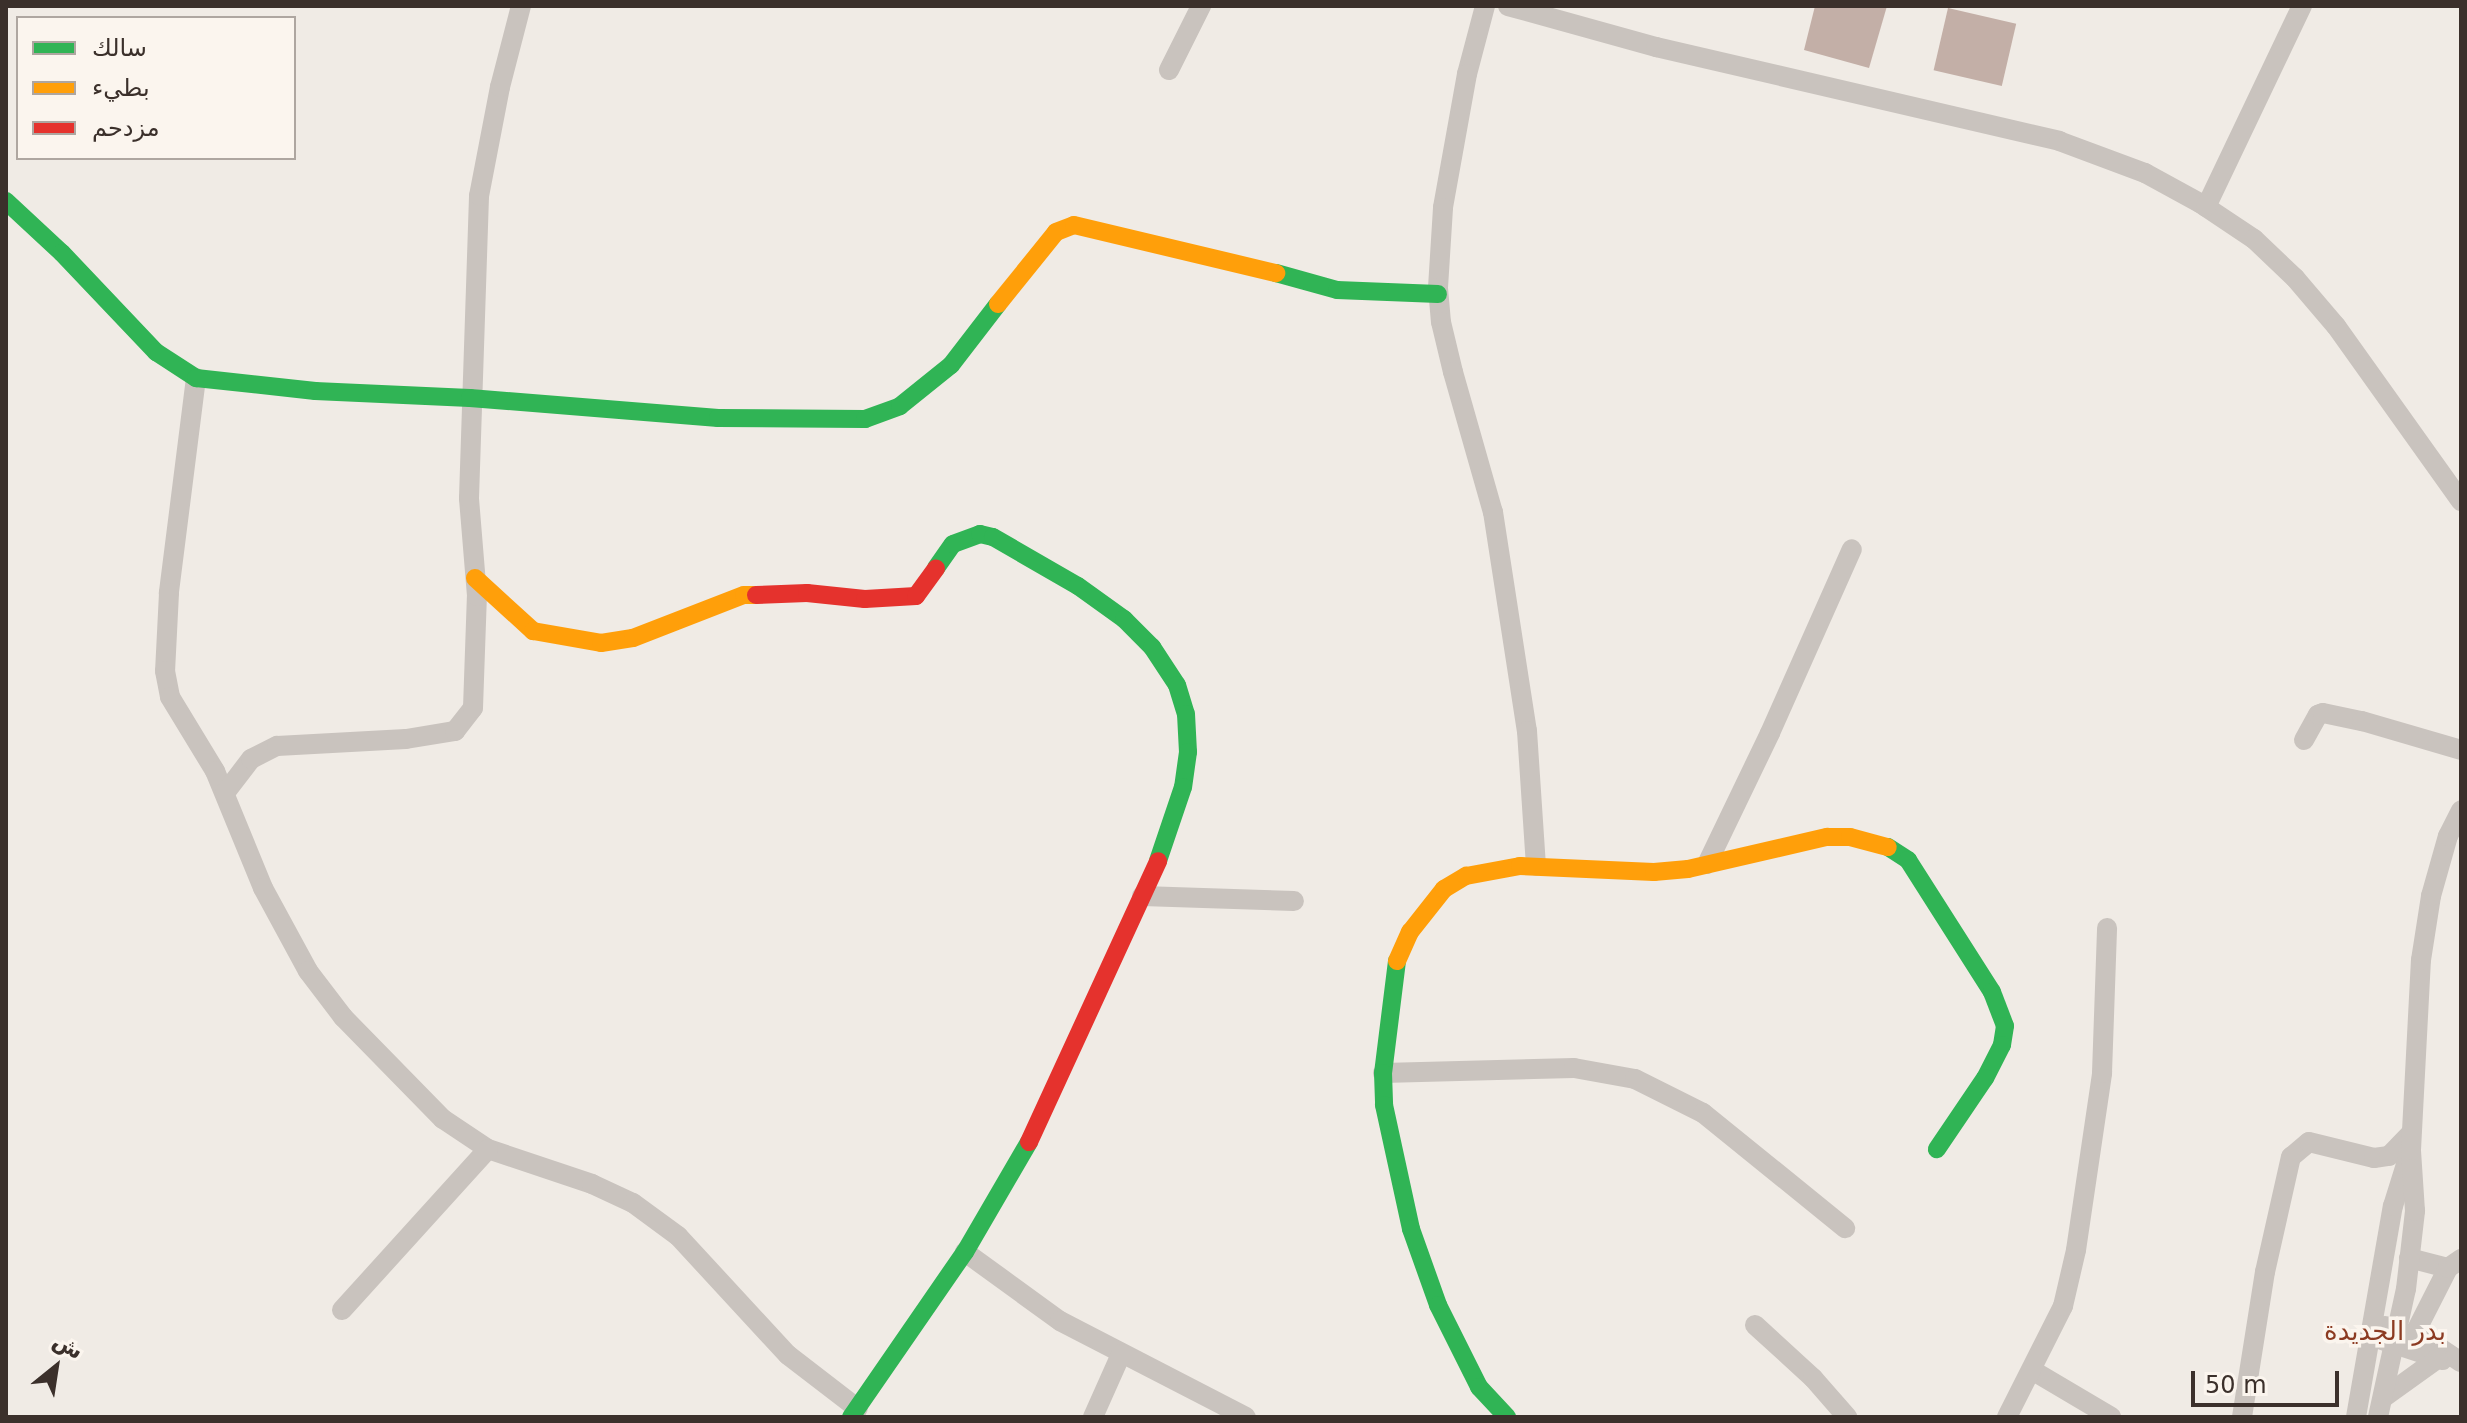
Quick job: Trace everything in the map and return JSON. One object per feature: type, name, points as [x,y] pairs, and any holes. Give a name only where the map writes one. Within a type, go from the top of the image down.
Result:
[{"type":"street","points":[[225,793],[251,759],[277,746],[406,739],[455,731],[473,708],[475,578],[469,498],[470,398],[479,196],[500,87],[521,6]]},
{"type":"street","points":[[1169,70],[1201,6]]},
{"type":"street","points":[[1485,6],[1467,74],[1443,208],[1438,294],[1453,372],[1493,512],[1527,731],[1536,866]]},
{"type":"street","points":[[1508,6],[1656,47],[2059,141],[2145,173],[2206,207],[2254,239],[2295,278],[2336,326],[2461,501]]},
{"type":"street","points":[[2206,207],[2302,6]]},
{"type":"street","points":[[6,201],[71,262],[156,352],[196,378],[315,391],[470,398],[718,418],[865,419],[900,406],[951,365],[1035,255],[1056,232],[1074,225],[1258,266],[1337,290],[1438,294]]},
{"type":"street","points":[[196,378],[169,593],[165,671],[170,697],[225,793],[263,888],[308,971],[343,1017],[443,1119],[488,1149],[592,1184],[633,1203],[678,1236],[788,1355],[854,1413],[965,1252],[1034,1134],[1142,896],[1185,775],[1188,752],[1186,714],[1177,685],[1152,647],[1124,619],[1078,586],[993,537],[972,534],[953,544],[916,596],[865,599],[807,593],[744,595],[633,638],[601,643],[533,631],[475,578]]},
{"type":"street","points":[[1707,864],[1770,733],[1852,549]]},
{"type":"street","points":[[2304,740],[2318,715],[2323,713],[2461,750]]},
{"type":"street","points":[[2381,1408],[2402,1336],[2415,1211],[2411,1142],[2421,960],[2431,896],[2448,836],[2461,810]]},
{"type":"street","points":[[1507,1417],[1479,1387],[1438,1305],[1411,1229],[1393,1155],[1383,1073],[1397,958],[1426,908],[1444,889],[1466,876],[1491,869],[1536,866],[1654,872],[1707,864],[1827,837],[1868,839],[1884,844],[1908,860],[1992,992],[2005,1026],[2002,1045],[1985,1078],[1937,1149]]},
{"type":"street","points":[[1142,896],[1294,901]]},
{"type":"street","points":[[2007,1417],[2063,1306],[2076,1250],[2102,1073],[2107,928]]},
{"type":"street","points":[[1383,1073],[1574,1068],[1635,1079],[1703,1113],[1845,1228]]},
{"type":"street","points":[[2242,1417],[2265,1272],[2291,1157],[2309,1142],[2374,1158],[2389,1156],[2411,1142]]},
{"type":"street","points":[[2356,1417],[2393,1206],[2411,1142]]},
{"type":"street","points":[[342,1310],[488,1149]]},
{"type":"street","points":[[965,1252],[1060,1321],[1246,1417]]},
{"type":"street","points":[[2402,1336],[2454,1263],[2409,1258]]},
{"type":"street","points":[[1755,1325],[1813,1378],[1847,1417]]},
{"type":"street","points":[[2372,1330],[2441,1347],[2461,1363]]},
{"type":"street","points":[[2402,1336],[2437,1359],[2461,1363]]},
{"type":"street","points":[[1093,1417],[1121,1354]]},
{"type":"street","points":[[2381,1408],[2437,1359]]},
{"type":"street","points":[[2032,1370],[2111,1417]]},
{"type":"building","points":[[1815,6],[1887,6],[1869,68],[1804,50]]},
{"type":"building","points":[[1948,8],[2016,24],[2002,86],[1934,70]]},
{"type":"traffic: fast","points":[[6,201],[62,253],[156,352],[196,378],[315,391],[470,398],[718,418],[865,419],[900,406],[951,365],[998,304]]},
{"type":"traffic: fast","points":[[1276,273],[1337,290],[1438,294]]},
{"type":"traffic: fast","points":[[936,568],[953,544],[980,534],[993,537],[1078,586],[1124,619],[1152,647],[1177,685],[1186,714],[1188,752],[1183,787],[1158,861]]},
{"type":"traffic: fast","points":[[1888,847],[1908,860],[1992,992],[2005,1026],[2002,1045],[1985,1078],[1937,1149]]},
{"type":"traffic: fast","points":[[1397,961],[1383,1073],[1384,1105],[1411,1229],[1438,1305],[1479,1387],[1507,1417]]},
{"type":"traffic: fast","points":[[851,1417],[965,1252],[1029,1142]]},
{"type":"traffic: slow","points":[[998,304],[1056,232],[1074,225],[1276,273]]},
{"type":"traffic: slow","points":[[475,578],[533,631],[601,643],[633,638],[744,595],[756,595]]},
{"type":"traffic: slow","points":[[1397,961],[1410,932],[1444,889],[1466,876],[1520,866],[1654,872],[1688,869],[1827,837],[1850,837],[1888,847]]},
{"type":"traffic: jam","points":[[756,595],[807,593],[865,599],[916,596],[936,568]]},
{"type":"traffic: jam","points":[[1029,1142],[1158,861]]},
{"type":"district","name":"بدر الجديدة","points":[[2385,1332]]}]
